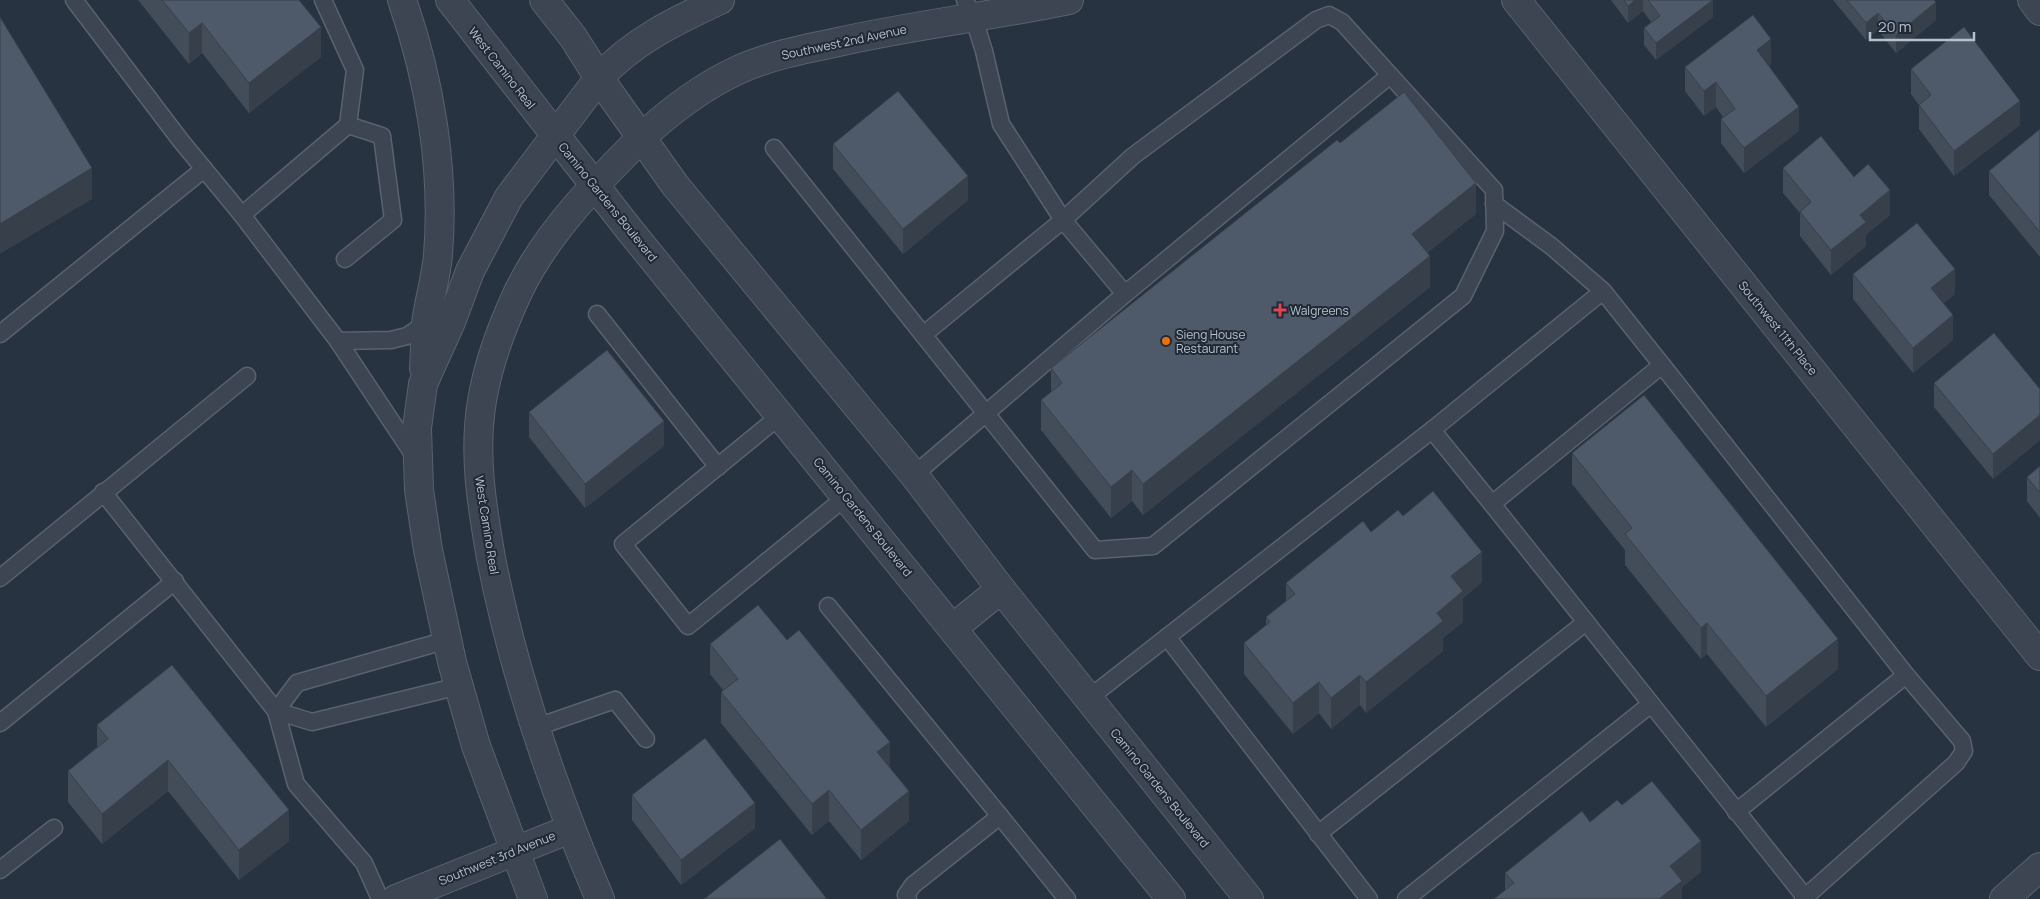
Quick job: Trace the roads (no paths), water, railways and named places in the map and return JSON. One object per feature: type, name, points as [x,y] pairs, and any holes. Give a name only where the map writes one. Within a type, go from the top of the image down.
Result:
[{"type":"street","points":[[402,0],[424,75],[432,120],[439,194],[438,255],[426,323],[423,384],[417,428],[419,490],[428,550],[459,686],[476,746],[533,899]]},
{"type":"street","name":"West Camino Real","points":[[450,0],[554,135]]},
{"type":"street","points":[[544,0],[573,37],[641,138]]},
{"type":"street","points":[[423,384],[451,322],[474,262],[509,197],[554,135],[599,78],[635,44],[678,20],[720,0]]},
{"type":"street","name":"Southwest 2nd Avenue","points":[[641,138],[666,114],[697,92],[737,70],[815,46],[969,8],[1069,0]]},
{"type":"street","name":"Southwest 11th Place","points":[[1516,0],[2040,656]]},
{"type":"street","points":[[2032,0],[2040,10]]},
{"type":"street","name":"Camino Gardens Boulevard","points":[[554,135],[1171,899]]},
{"type":"street","name":"West Camino Real","points":[[600,899],[570,829],[534,728],[509,640],[482,511],[478,466],[482,400],[499,341],[519,290],[556,231],[594,185],[641,138]]},
{"type":"street","name":"Camino Gardens Boulevard","points":[[641,138],[675,185],[914,475],[1001,589],[1249,899]]},
{"type":"street","points":[[953,628],[1001,589]]},
{"type":"street","name":"Southwest 3rd Avenue","points":[[396,899],[570,829]]},
{"type":"street","points":[[2004,899],[2040,867]]},
{"type":"lane","points":[[74,0],[338,341],[419,462]]},
{"type":"lane","points":[[242,215],[348,125],[355,70],[323,0]]},
{"type":"lane","points":[[969,8],[984,50],[1002,124],[1063,220],[1125,294]]},
{"type":"lane","points":[[774,148],[1095,550],[1153,546],[1463,296],[1495,231],[1494,190],[1342,22],[1329,15],[1316,20],[1133,156],[1063,220],[924,335]]},
{"type":"lane","points":[[914,475],[1125,294],[1390,76]]},
{"type":"lane","points":[[345,259],[392,220],[382,136],[348,125]]},
{"type":"lane","points":[[0,334],[204,169]]},
{"type":"lane","points":[[1432,430],[1804,898],[1956,764],[1964,751],[1962,741],[1906,676],[1603,291],[1551,246],[1494,204]]},
{"type":"lane","points":[[1089,698],[1432,430],[1603,291]]},
{"type":"lane","points":[[597,314],[718,467]]},
{"type":"lane","points":[[338,341],[391,340],[407,336],[426,323]]},
{"type":"lane","points":[[1492,504],[1662,366]]},
{"type":"lane","points":[[0,578],[247,376]]},
{"type":"lane","points":[[781,415],[623,544],[688,626],[847,496]]},
{"type":"lane","points":[[103,492],[276,711],[296,784],[364,864],[380,899]]},
{"type":"lane","points":[[0,723],[174,581]]},
{"type":"lane","points":[[828,606],[1000,816],[1060,896]]},
{"type":"lane","points":[[1318,834],[1586,622]]},
{"type":"lane","points":[[1167,638],[1368,899]]},
{"type":"lane","points":[[276,711],[297,683],[447,640]]},
{"type":"lane","points":[[1736,812],[1906,676]]},
{"type":"lane","points":[[276,711],[312,722],[459,686]]},
{"type":"lane","points":[[534,728],[615,700],[646,739]]},
{"type":"lane","points":[[1406,899],[1651,704]]},
{"type":"lane","points":[[908,899],[906,895],[913,885],[1000,816]]},
{"type":"lane","points":[[0,870],[54,828]]},
{"type":"place","name":"Walgreens","points":[[1280,310]]},
{"type":"place","name":"Sieng House Restaurant","points":[[1166,341]]}]
